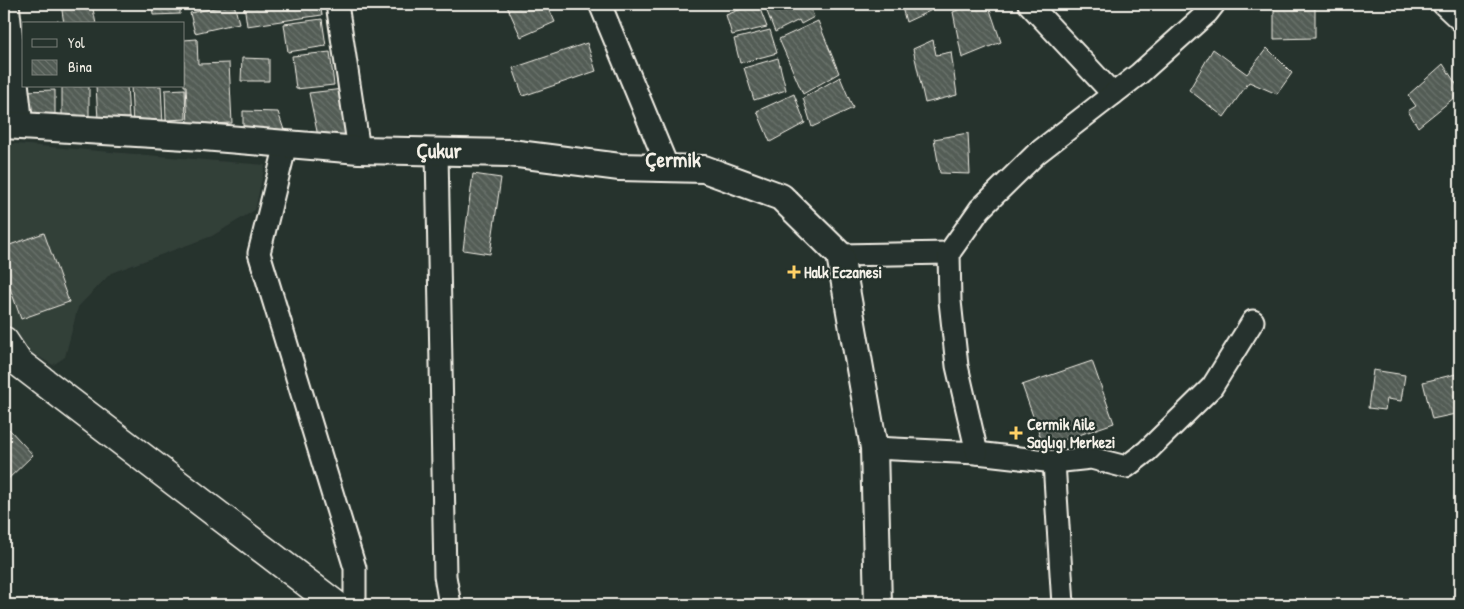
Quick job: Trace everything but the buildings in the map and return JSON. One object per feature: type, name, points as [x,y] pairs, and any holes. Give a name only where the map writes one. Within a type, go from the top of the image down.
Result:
[{"type":"main road","points":[[4,341],[18,362],[336,605]]},
{"type":"street","points":[[8,4],[13,126],[204,137],[359,150],[510,154],[620,166],[704,169],[781,197],[840,255],[874,448],[878,605]]},
{"type":"street","points":[[337,4],[359,150]]},
{"type":"street","points":[[600,4],[668,168]]},
{"type":"street","points":[[1028,4],[1113,94]]},
{"type":"street","points":[[977,453],[957,366],[950,301],[949,252],[980,208],[1036,154],[1139,74],[1207,13],[1214,4]]},
{"type":"street","points":[[1442,4],[1460,20]]},
{"type":"street","points":[[286,144],[259,253],[355,568],[355,605]]},
{"type":"street","points":[[437,152],[445,576],[450,605]]},
{"type":"street","points":[[840,255],[949,252]]},
{"type":"street","points":[[874,448],[977,453],[1054,462],[1091,458],[1126,467],[1147,451],[1212,388],[1253,321]]},
{"type":"street","points":[[1054,462],[1063,605]]},
{"type":"shaded area","points":[[4,143],[265,165],[255,210],[212,236],[111,273],[78,307],[65,357],[53,365],[30,352],[6,323],[4,315]]},
{"type":"place","name":"Halk Eczanesi","points":[[794,272]]},
{"type":"place","name":"Cermik Aile Saglıgı Merkezi","points":[[1016,433]]},
{"type":"district","name":"Çukur","points":[[439,150]]},
{"type":"district","name":"Çermik","points":[[673,159]]}]
